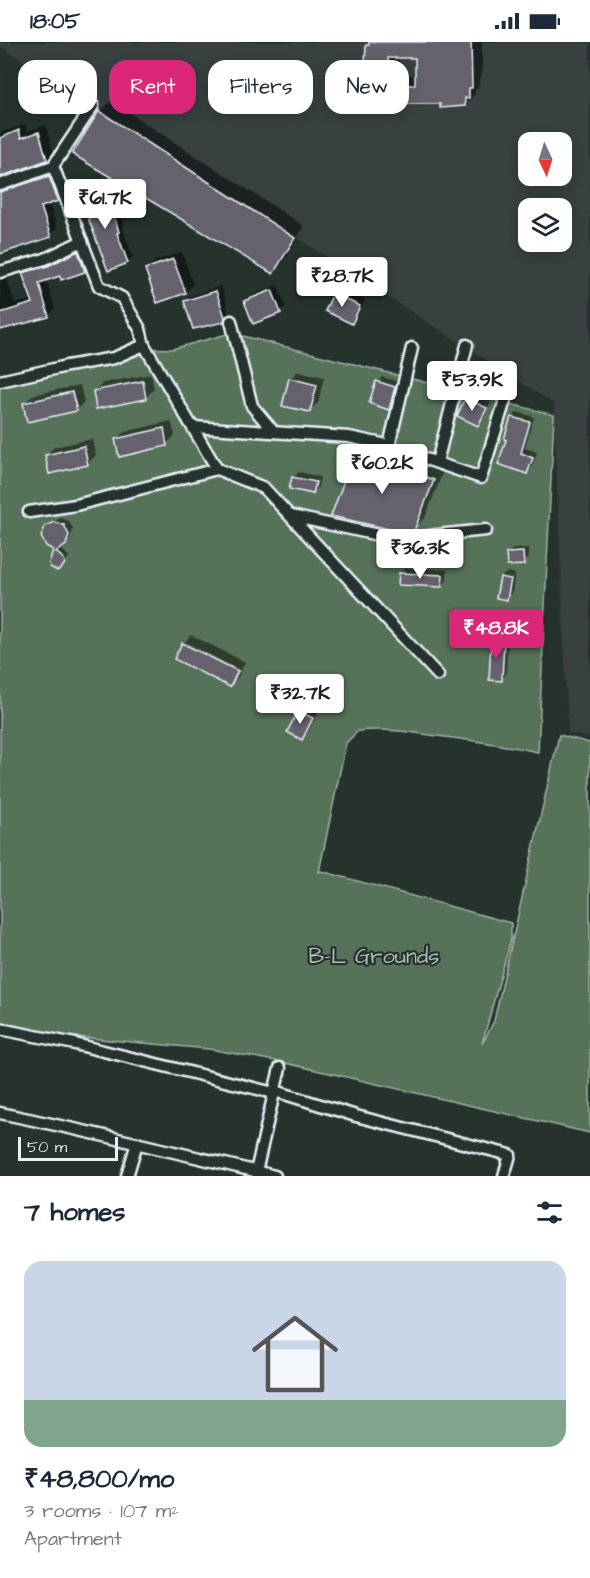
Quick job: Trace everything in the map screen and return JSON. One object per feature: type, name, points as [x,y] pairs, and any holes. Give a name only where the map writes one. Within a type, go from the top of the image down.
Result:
[{"type":"street","points":[[0,184],[53,166],[88,114]]},
{"type":"street","points":[[53,166],[99,285],[122,298],[140,329],[144,345],[218,469]]},
{"type":"street","points":[[0,272],[45,259],[82,241]]},
{"type":"street","points":[[231,321],[252,406],[274,432]]},
{"type":"street","points":[[0,381],[114,358],[144,345]]},
{"type":"street","points":[[437,462],[467,345]]},
{"type":"street","points":[[389,446],[412,348]]},
{"type":"street","points":[[193,427],[349,437],[389,446],[481,478],[508,387]]},
{"type":"street","points":[[29,512],[76,505],[218,469],[264,488],[438,675]]},
{"type":"street","points":[[291,516],[401,540],[486,530]]},
{"type":"street","points":[[0,1029],[75,1044],[275,1092],[356,1116],[510,1155],[504,1176]]},
{"type":"street","points":[[256,1172],[280,1068]]},
{"type":"street","points":[[0,1113],[275,1176]]},
{"type":"street","points":[[126,1176],[137,1143]]},
{"type":"shaded area","points":[[0,42],[590,42],[590,738],[568,733],[554,404],[97,109],[97,60],[22,60],[0,46]]},
{"type":"green space","name":"B-L Grounds","points":[[231,333],[554,415],[538,752],[407,732],[358,731],[346,743],[319,872],[511,923],[511,939],[482,1044],[494,1021],[559,735],[590,743],[590,1133],[281,1062],[209,1049],[0,1030],[0,385],[142,348],[172,349]]},
{"type":"building","points":[[369,42],[471,42],[472,88],[469,88],[469,98],[465,98],[465,106],[440,108],[440,104],[409,104],[409,85],[415,85],[415,58],[365,60],[366,45],[369,45]]},
{"type":"building","points":[[99,111],[295,238],[273,274],[72,154]]},
{"type":"building","points":[[19,130],[21,138],[39,132],[47,160],[0,177],[0,138]]},
{"type":"building","points":[[49,176],[58,201],[41,207],[51,237],[0,254],[0,192]]},
{"type":"building","points":[[106,191],[128,263],[108,271],[81,199]]},
{"type":"building","points":[[78,251],[85,272],[61,280],[60,276],[39,283],[49,317],[0,330],[0,313],[33,303],[22,273],[48,266]]},
{"type":"building","points":[[173,259],[186,293],[157,303],[145,269]]},
{"type":"building","points":[[272,290],[281,313],[253,324],[244,301]]},
{"type":"building","points":[[216,291],[225,317],[224,322],[193,329],[184,301]]},
{"type":"building","points":[[333,293],[360,306],[352,324],[325,311]]},
{"type":"building","points":[[289,378],[317,385],[310,412],[282,406]]},
{"type":"building","points":[[143,381],[146,399],[96,409],[93,391]]},
{"type":"building","points":[[376,381],[395,387],[389,410],[369,403]]},
{"type":"building","points":[[72,392],[77,411],[27,422],[23,403]]},
{"type":"building","points":[[465,398],[487,408],[478,426],[457,416]]},
{"type":"building","points":[[511,417],[530,422],[521,453],[533,458],[527,474],[498,464]]},
{"type":"building","points":[[164,428],[167,446],[119,457],[115,439]]},
{"type":"building","points":[[84,446],[88,465],[49,474],[45,455]]},
{"type":"building","points":[[355,451],[434,480],[414,531],[403,532],[331,516]]},
{"type":"building","points":[[292,477],[316,482],[313,494],[289,489]]},
{"type":"building","points":[[54,522],[64,525],[69,535],[66,545],[56,552],[65,563],[57,571],[50,567],[49,563],[53,550],[46,546],[41,537],[45,526]]},
{"type":"building","points":[[523,552],[524,565],[507,566],[506,553]]},
{"type":"building","points":[[399,573],[443,575],[442,587],[398,585]]},
{"type":"building","points":[[500,577],[511,579],[507,600],[496,598]]},
{"type":"building","points":[[491,640],[504,641],[502,681],[489,680]]},
{"type":"building","points":[[182,643],[238,671],[230,687],[174,659]]},
{"type":"building","points":[[298,711],[313,718],[302,740],[287,732]]}]
